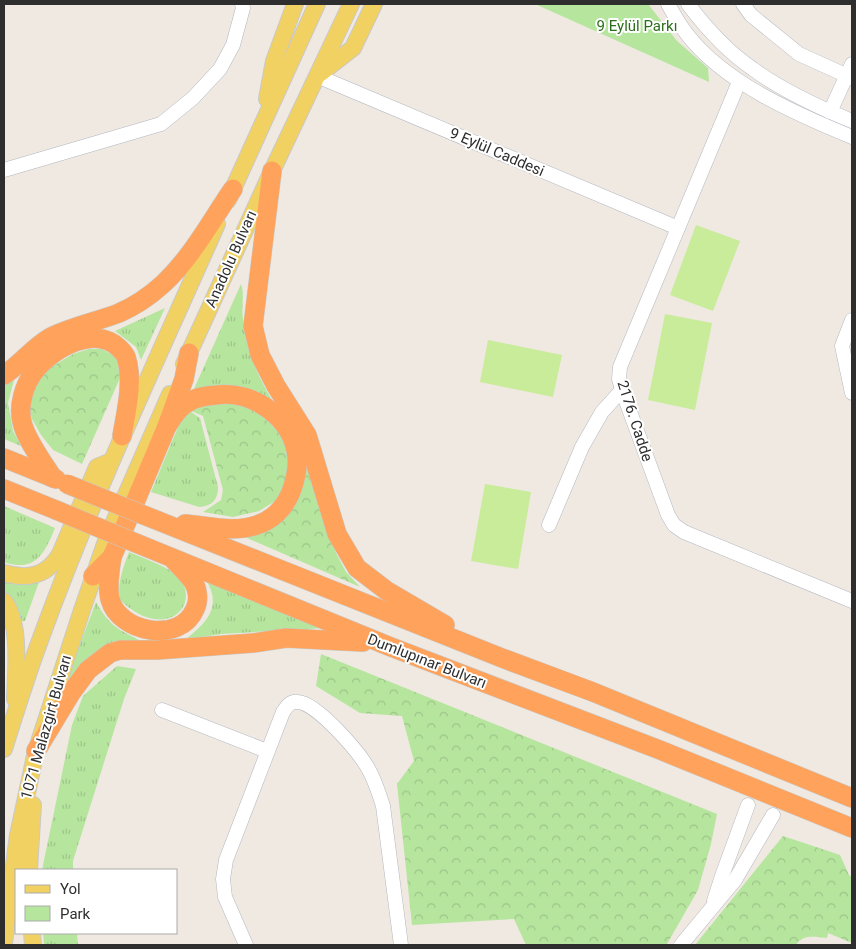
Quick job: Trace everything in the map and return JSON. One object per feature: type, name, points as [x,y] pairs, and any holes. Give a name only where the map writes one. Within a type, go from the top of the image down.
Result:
[{"type":"highway","points":[[272,170],[253,326],[260,355],[276,386],[307,435],[337,534],[358,568],[387,591],[502,658]]},
{"type":"highway","points":[[4,375],[27,354],[49,338],[70,328],[119,313],[138,303],[163,284],[183,262],[233,189]]},
{"type":"highway","points":[[60,481],[28,436],[22,422],[20,407],[25,389],[33,373],[46,359],[63,347],[82,340],[100,338],[114,343],[126,355],[129,374],[122,436]]},
{"type":"highway","points":[[172,557],[193,582],[198,594],[197,606],[188,622],[173,630],[161,632],[151,630],[132,623],[113,607],[109,589],[112,557],[167,426],[184,379],[189,353]]},
{"type":"highway","points":[[164,522],[238,529],[256,526],[265,522],[274,517],[288,500],[296,478],[297,458],[290,434],[274,413],[251,399],[228,394],[196,398],[185,404],[174,415],[167,426]]},
{"type":"highway","name":"Dumlupınar Bulvarı","points":[[4,458],[502,658],[593,692],[852,798]]},
{"type":"highway","name":"Dumlupınar Bulvarı","points":[[4,489],[381,643],[660,750],[852,828]]},
{"type":"highway","points":[[93,576],[112,557]]},
{"type":"highway","points":[[36,751],[71,693],[88,670],[110,653],[120,650],[157,650],[253,643],[286,638],[381,643]]},
{"type":"main road","points":[[263,124],[274,61],[295,4]]},
{"type":"main road","name":"Anadolu Bulvarı","points":[[91,512],[122,436],[317,4]]},
{"type":"main road","name":"Anadolu Bulvarı","points":[[116,517],[272,170],[351,4]]},
{"type":"main road","points":[[317,76],[353,48],[374,4]]},
{"type":"main road","points":[[4,573],[16,577],[28,576],[53,566],[98,467],[113,459]]},
{"type":"main road","name":"1071 Malazgirt Bulvarı","points":[[4,749],[42,634],[91,512]]},
{"type":"main road","name":"1071 Malazgirt Bulvarı","points":[[4,943],[18,835],[36,751],[93,576],[116,517]]},
{"type":"main road","points":[[53,566],[60,588]]},
{"type":"main road","points":[[4,601],[12,621],[15,637],[14,716]]},
{"type":"main road","points":[[29,869],[36,751]]},
{"type":"street","points":[[4,170],[161,124],[193,98],[220,69],[233,45],[243,8],[242,4]]},
{"type":"street","points":[[668,4],[686,33],[711,59],[738,82],[775,102],[852,137]]},
{"type":"street","points":[[688,4],[725,46],[752,69],[785,90],[830,112],[852,120]]},
{"type":"street","points":[[743,4],[751,15],[798,54],[850,73],[830,112]]},
{"type":"street","name":"9 Eylül Caddesi","points":[[317,76],[678,228]]},
{"type":"street","name":"2176. Cadde","points":[[738,82],[620,367],[619,378],[668,516],[674,525],[684,532],[852,601]]},
{"type":"street","points":[[851,327],[842,346],[852,393]]},
{"type":"street","points":[[549,525],[582,447],[602,412],[622,390]]},
{"type":"street","points":[[246,945],[225,897],[223,879],[226,860],[266,751],[283,712],[289,703],[296,701],[311,706],[331,723],[358,752],[369,769],[377,787],[383,806],[401,945]]},
{"type":"street","points":[[162,710],[266,751]]},
{"type":"street","points":[[714,904],[722,876],[748,805]]},
{"type":"street","points":[[681,945],[735,880],[773,814]]},
{"type":"green space","name":"9 Eylül Parkı","points":[[535,4],[648,4],[677,41],[708,68],[709,82]]},
{"type":"green space","points":[[696,225],[740,241],[713,311],[670,295]]},
{"type":"green space","points":[[241,284],[244,330],[249,351],[272,400],[244,387],[217,386],[193,391]]},
{"type":"green space","points":[[165,308],[141,360],[136,347],[115,331]]},
{"type":"green space","points":[[665,314],[712,323],[695,410],[648,400]]},
{"type":"green space","points":[[488,340],[562,355],[553,397],[480,382]]},
{"type":"green space","points":[[89,349],[102,349],[114,356],[117,361],[120,378],[82,464],[53,450],[41,435],[32,419],[28,405],[39,380],[48,369],[73,354]]},
{"type":"green space","points":[[14,380],[8,403],[13,431],[21,446],[4,439],[4,386]]},
{"type":"green space","points":[[214,402],[250,406],[280,434],[286,447],[290,476],[277,500],[259,511],[233,517],[203,512],[221,500],[223,490],[203,416],[189,410]]},
{"type":"green space","points":[[191,412],[200,418],[218,487],[217,495],[213,502],[199,507],[151,492],[183,415]]},
{"type":"green space","points":[[306,461],[317,501],[336,553],[346,572],[360,587],[247,538],[278,520],[292,507],[301,493]]},
{"type":"green space","points":[[485,484],[531,492],[518,569],[471,561]]},
{"type":"green space","points":[[4,506],[55,528],[43,553],[31,563],[15,565],[4,562]]},
{"type":"green space","points":[[129,552],[152,561],[174,573],[180,579],[186,593],[186,600],[179,612],[165,619],[152,619],[135,612],[120,600],[120,582]]},
{"type":"green space","points":[[204,576],[325,628],[221,634],[185,640],[206,620],[212,608],[211,592]]},
{"type":"green space","points":[[34,580],[39,582],[25,621],[18,621],[4,598],[4,582],[17,583]]},
{"type":"green space","points":[[96,602],[110,622],[143,642],[63,689]]},
{"type":"green space","points":[[321,654],[717,814],[698,890],[667,944],[526,945],[514,919],[412,925],[397,784],[414,761],[402,716],[360,713],[316,686]]},
{"type":"green space","points":[[117,666],[136,669],[124,699],[73,861],[73,869],[42,869],[72,725],[83,696]]},
{"type":"green space","points":[[783,836],[840,855],[849,875],[852,877],[852,943],[828,933],[827,938],[806,938],[796,945],[695,945]]},
{"type":"green space","points":[[43,934],[77,934],[78,945],[44,945]]}]
